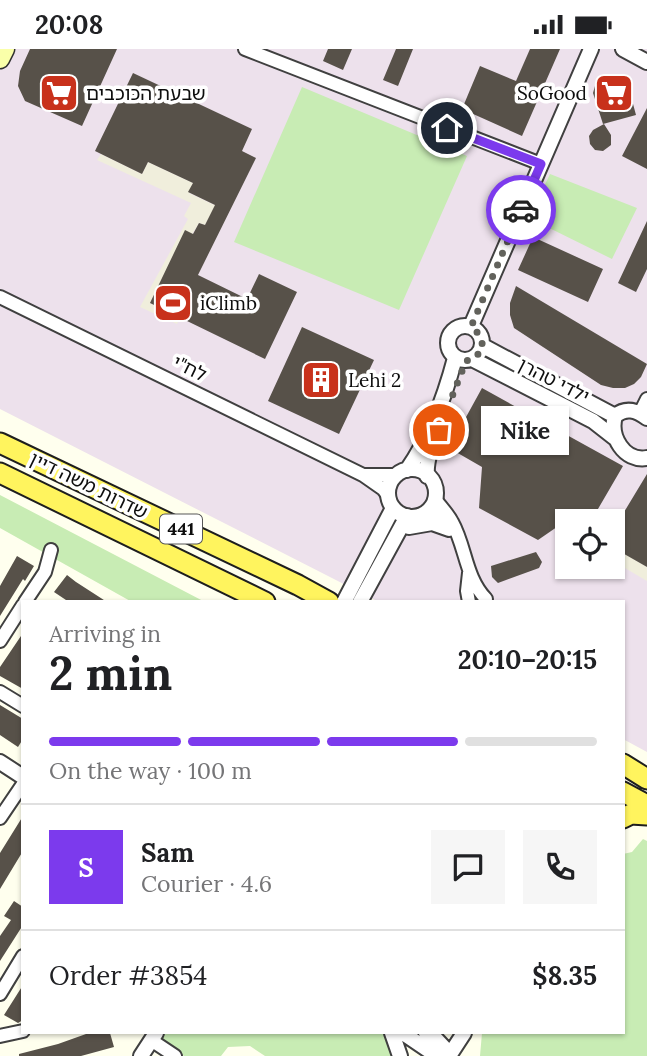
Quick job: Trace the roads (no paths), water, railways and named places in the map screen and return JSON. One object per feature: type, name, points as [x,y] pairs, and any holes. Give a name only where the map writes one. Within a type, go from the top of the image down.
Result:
[{"type":"main road","points":[[0,59],[5,49]]},
{"type":"main road","name":"שדרות משה דיין","points":[[0,443],[325,600]]},
{"type":"main road","name":"שדרות משה דיין","points":[[0,473],[261,600]]},
{"type":"main road","points":[[625,767],[647,779]]},
{"type":"main road","points":[[625,794],[647,805]]},
{"type":"main road","points":[[625,817],[631,814],[647,815]]},
{"type":"street","points":[[245,49],[541,164]]},
{"type":"street","points":[[471,327],[589,54],[599,49]]},
{"type":"street","points":[[623,49],[647,62]]},
{"type":"street","name":"לח\"י","points":[[0,297],[363,475],[383,489],[391,502]]},
{"type":"street","points":[[345,600],[391,502],[390,485],[420,452],[446,390],[465,359],[483,347],[480,335],[471,327],[455,329],[448,338],[448,349],[465,359]]},
{"type":"street","name":"ילדי טהרן","points":[[483,347],[615,416]]},
{"type":"street","points":[[427,476],[426,466],[430,453],[465,359]]},
{"type":"street","name":"ילדי טהרן","points":[[465,359],[593,421],[616,439],[627,453],[640,459],[647,458]]},
{"type":"street","points":[[616,439],[612,425],[615,416],[627,410],[643,415],[647,399]]},
{"type":"street","points":[[402,473],[416,470],[434,484],[431,506],[460,547]]},
{"type":"street","name":"לח\"י","points":[[363,475],[402,473]]},
{"type":"street","points":[[391,502],[407,516],[420,516],[431,506]]},
{"type":"street","points":[[431,506],[453,523],[469,573],[476,588],[488,600]]},
{"type":"street","points":[[361,600],[407,516]]},
{"type":"street","points":[[392,541],[405,528],[420,523],[432,523],[449,529]]},
{"type":"street","points":[[28,600],[45,572],[51,550]]},
{"type":"street","points":[[469,573],[467,591],[469,600]]},
{"type":"street","points":[[0,641],[21,611]]},
{"type":"street","points":[[0,691],[21,705]]},
{"type":"street","points":[[0,762],[21,776]]},
{"type":"street","points":[[625,767],[629,783],[625,791]]},
{"type":"street","points":[[0,818],[21,787]]},
{"type":"street","points":[[0,994],[21,959]]},
{"type":"street","points":[[0,1036],[21,1031]]},
{"type":"street","points":[[392,1034],[400,1056]]},
{"type":"street","points":[[406,1034],[431,1042],[449,1055],[463,1034]]},
{"type":"street","points":[[141,1056],[154,1036],[175,1056]]},
{"type":"place","name":"שבעת הכוכבים","points":[[59,93]]},
{"type":"place","name":"SoGood","points":[[614,93]]},
{"type":"place","name":"iClimb","points":[[173,303]]},
{"type":"place","name":"Lehi 2","points":[[321,380]]},
{"type":"place","name":"Nike","points":[[439,430]]}]
